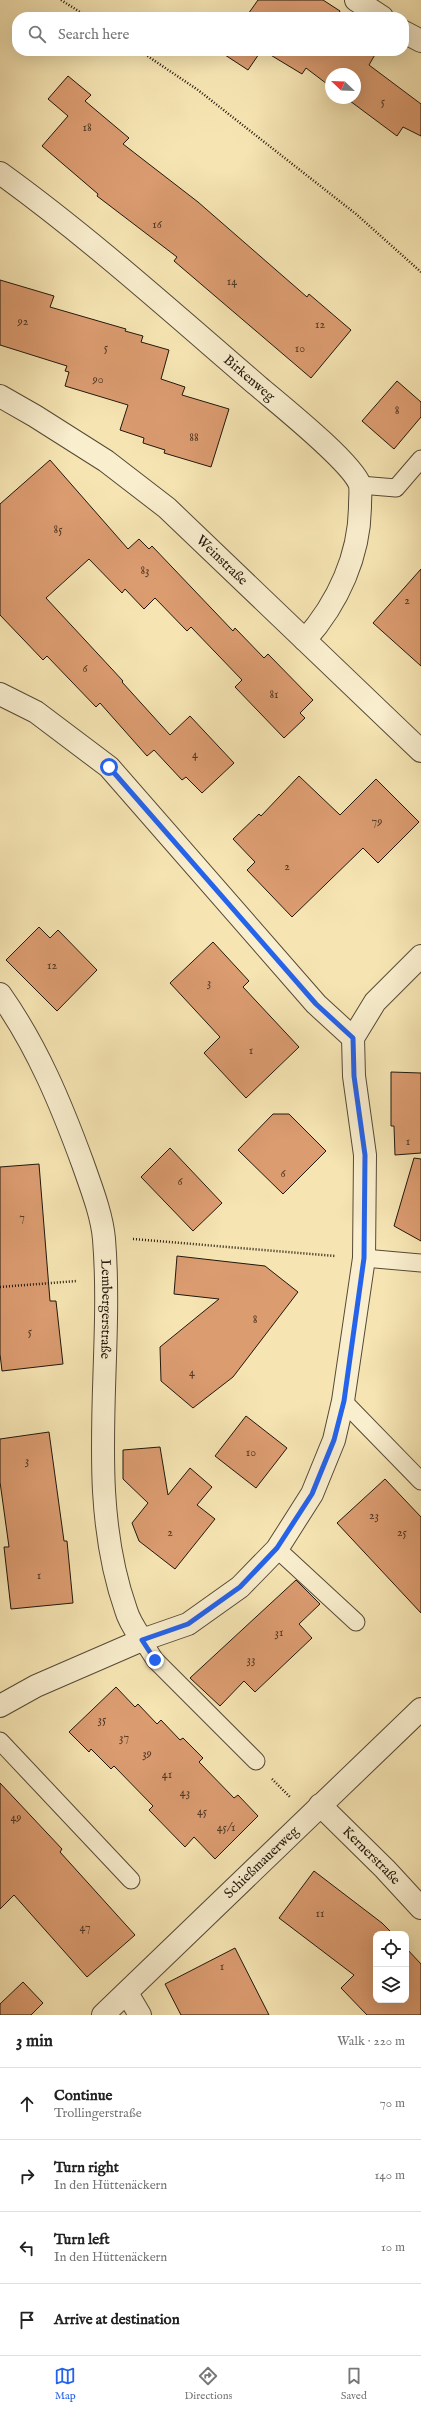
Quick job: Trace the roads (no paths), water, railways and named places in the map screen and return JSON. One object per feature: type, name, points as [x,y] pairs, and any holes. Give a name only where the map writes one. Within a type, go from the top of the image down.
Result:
[{"type":"street","points":[[356,0],[374,12]]},
{"type":"street","points":[[409,35],[421,42]]},
{"type":"street","name":"Birkenweg","points":[[0,173],[60,217],[304,425],[344,463],[360,485]]},
{"type":"street","name":"Weinstraße","points":[[0,396],[35,416],[106,461],[167,508],[421,751]]},
{"type":"street","points":[[305,640],[318,624],[350,567],[360,527],[360,485]]},
{"type":"street","points":[[0,694],[36,712],[109,767],[316,1004],[353,1038]]},
{"type":"street","points":[[0,1706],[36,1686],[142,1640],[188,1624],[240,1587],[277,1548],[312,1494],[334,1440],[344,1401],[364,1258],[365,1155],[354,1076],[353,1038],[375,1002],[421,956]]},
{"type":"street","name":"Lembergerstraße","points":[[0,994],[37,1053],[65,1114],[91,1187],[104,1237],[106,1278],[103,1480],[109,1546],[126,1611],[142,1640]]},
{"type":"street","name":"Schießmauerweg","points":[[103,2015],[421,1709]]},
{"type":"street","name":"Kernerstraße","points":[[314,1811],[386,1869],[421,1908]]},
{"type":"street","points":[[127,1993],[140,2015]]},
{"type":"lane","points":[[360,485],[396,488],[421,459]]},
{"type":"lane","points":[[364,1258],[421,1263]]},
{"type":"lane","points":[[344,1401],[421,1481]]},
{"type":"lane","points":[[277,1548],[356,1622]]},
{"type":"lane","points":[[142,1640],[155,1660],[256,1762]]},
{"type":"lane","points":[[0,1741],[131,1880]]}]
